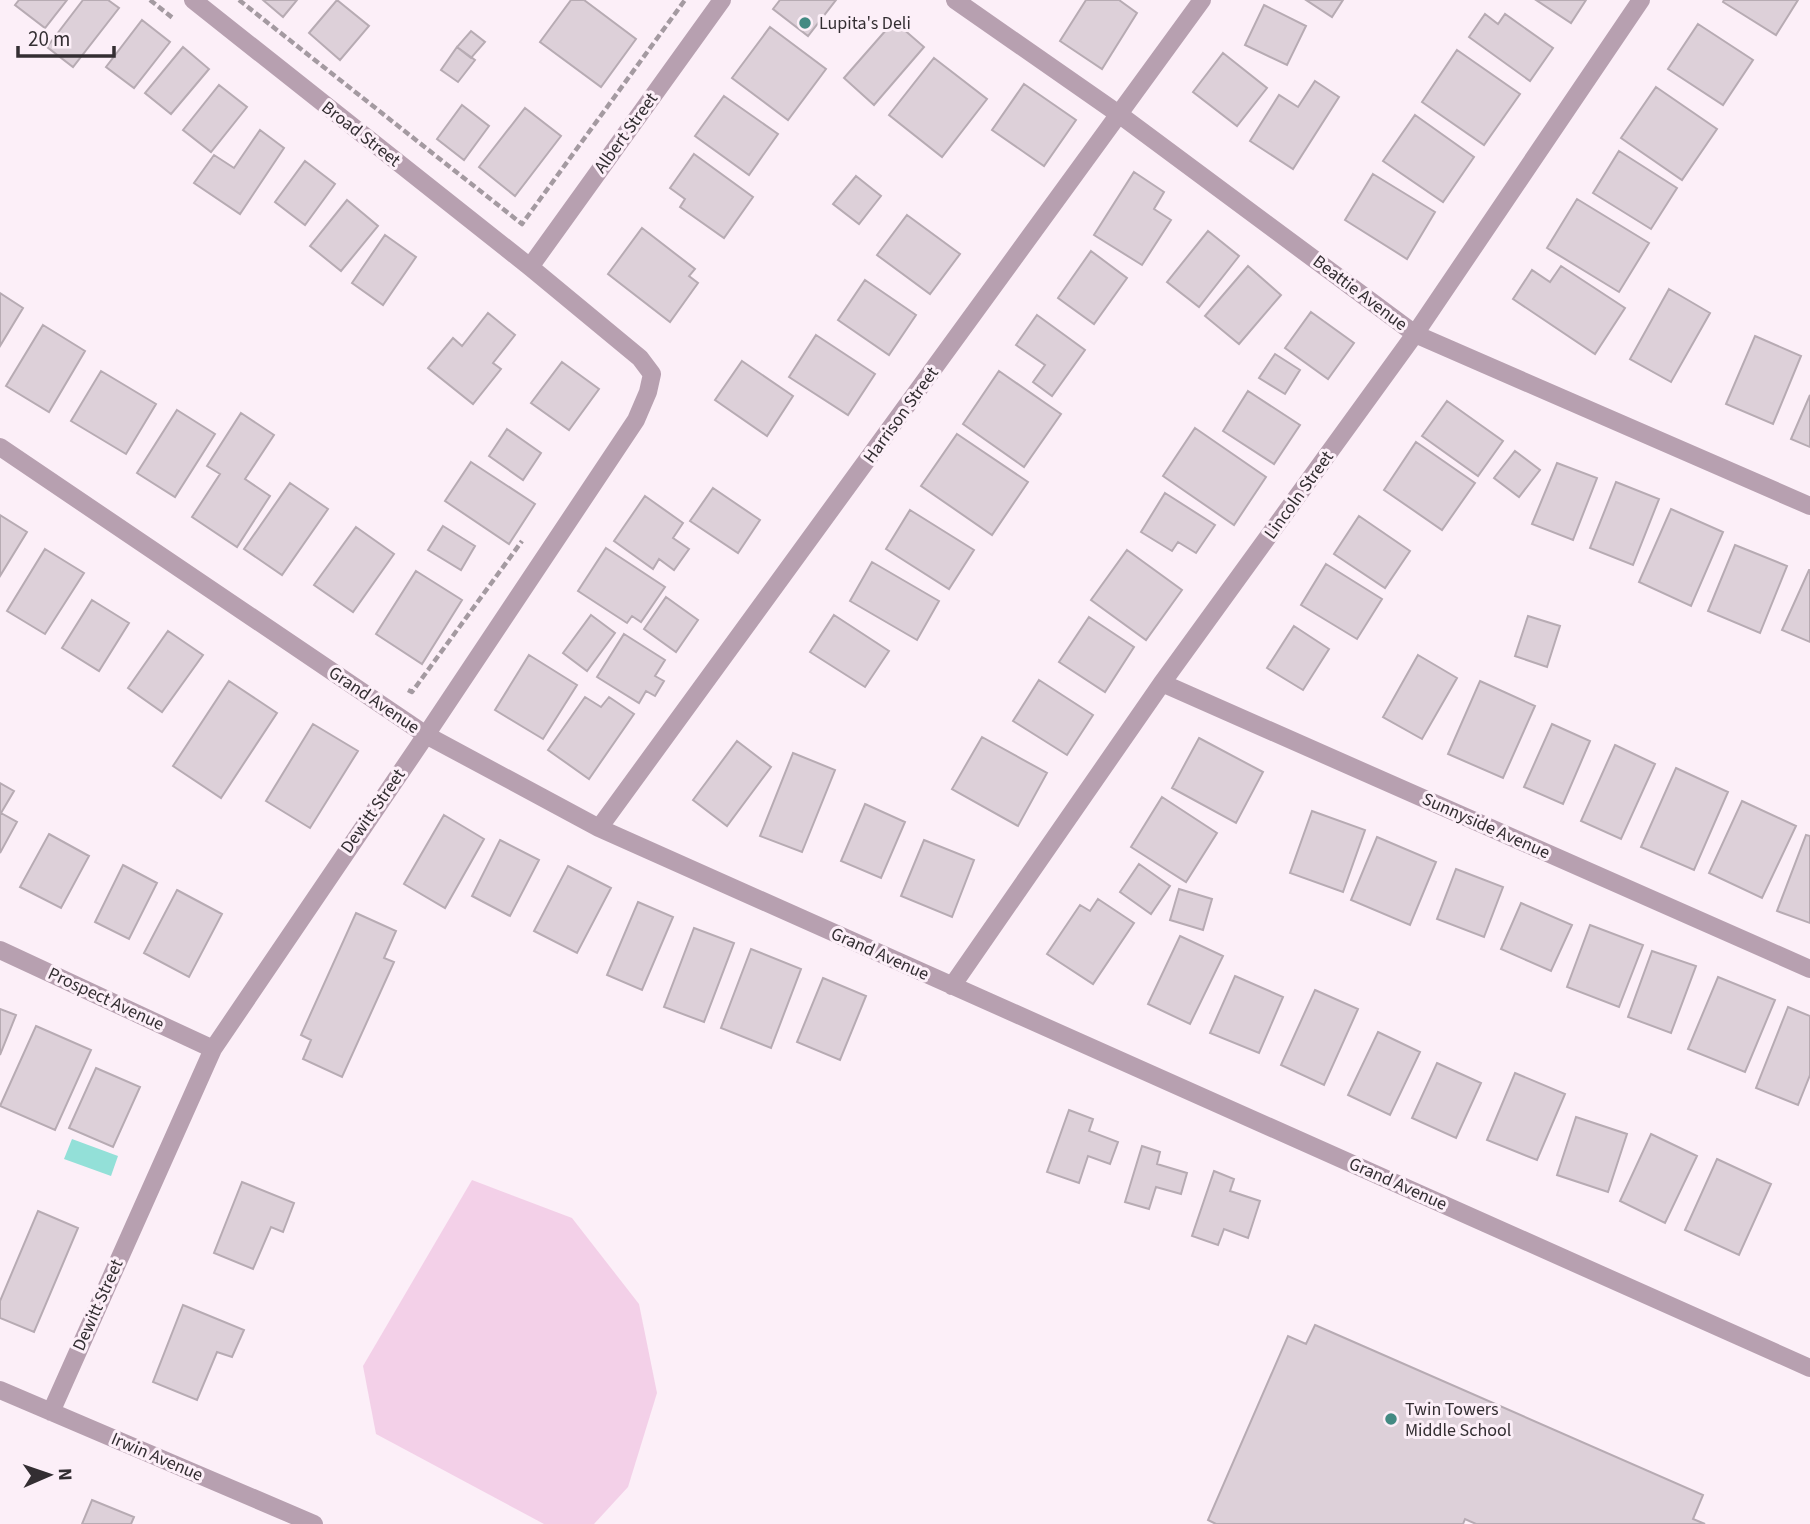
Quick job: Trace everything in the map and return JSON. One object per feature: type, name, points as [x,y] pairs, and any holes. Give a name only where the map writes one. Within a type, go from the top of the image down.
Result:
[{"type":"street","name":"Broad Street","points":[[193,0],[530,267]]},
{"type":"street","name":"Albert Street","points":[[530,267],[722,0]]},
{"type":"street","name":"Beattie Avenue","points":[[955,0],[1120,115],[1415,334],[1810,506]]},
{"type":"street","name":"Harrison Street","points":[[598,828],[1202,0]]},
{"type":"street","name":"Lincoln Street","points":[[952,986],[1162,683],[1415,334],[1641,0]]},
{"type":"street","name":"Dewitt Street","points":[[51,1412],[213,1049],[636,420],[648,392],[652,374],[640,358],[530,267]]},
{"type":"street","name":"Grand Avenue","points":[[0,447],[426,735],[598,828],[1810,1368]]},
{"type":"street","name":"Sunnyside Avenue","points":[[1162,683],[1810,969]]},
{"type":"street","name":"Prospect Avenue","points":[[0,950],[213,1049]]},
{"type":"street","name":"Irwin Avenue","points":[[0,1390],[314,1524]]},
{"type":"path","points":[[239,0],[522,224],[685,0]]},
{"type":"path","points":[[407,689],[412,692],[526,535]]},
{"type":"shaded area","points":[[72,1139],[118,1156],[111,1176],[64,1159]]},
{"type":"shaded area","points":[[472,1180],[572,1218],[639,1304],[657,1393],[628,1487],[594,1524],[544,1524],[376,1434],[363,1366]]},
{"type":"building","points":[[19,0],[67,0],[45,28],[15,5]]},
{"type":"building","points":[[83,0],[108,0],[119,8],[73,67],[47,47]]},
{"type":"building","points":[[263,0],[297,0],[283,17]]},
{"type":"building","points":[[337,0],[369,26],[340,60],[309,33]]},
{"type":"building","points":[[571,0],[584,0],[636,39],[601,87],[540,42]]},
{"type":"building","name":"Lupita's Deli","points":[[780,0],[836,0],[808,36],[773,9]]},
{"type":"building","points":[[1086,0],[1119,0],[1137,13],[1102,69],[1060,41]]},
{"type":"building","points":[[1306,0],[1343,0],[1332,17]]},
{"type":"building","points":[[1536,0],[1586,0],[1571,23]]},
{"type":"building","points":[[1798,0],[1776,35],[1723,2]]},
{"type":"building","points":[[1264,5],[1306,26],[1287,65],[1245,45]]},
{"type":"building","points":[[1485,14],[1498,24],[1505,14],[1553,48],[1530,81],[1469,37]]},
{"type":"building","points":[[142,20],[170,42],[134,88],[106,67]]},
{"type":"building","points":[[894,21],[924,47],[874,105],[844,78]]},
{"type":"building","points":[[1698,24],[1753,60],[1723,105],[1668,69]]},
{"type":"building","points":[[770,27],[826,69],[788,120],[732,78]]},
{"type":"building","points":[[471,31],[485,42],[471,58],[457,47]]},
{"type":"building","points":[[183,47],[209,69],[171,114],[145,93]]},
{"type":"building","points":[[457,47],[475,60],[458,82],[441,70]]},
{"type":"building","points":[[1457,50],[1520,94],[1484,145],[1422,102]]},
{"type":"building","points":[[1223,53],[1267,88],[1237,126],[1193,92]]},
{"type":"building","points":[[934,58],[987,99],[942,157],[889,115]]},
{"type":"building","points":[[1315,81],[1339,97],[1293,169],[1250,141],[1279,95],[1298,107]]},
{"type":"building","points":[[1024,84],[1076,120],[1044,166],[992,130]]},
{"type":"building","points":[[219,85],[247,107],[211,152],[183,130]]},
{"type":"building","points":[[1656,87],[1717,129],[1682,180],[1621,138]]},
{"type":"building","points":[[724,96],[778,134],[749,175],[695,136]]},
{"type":"building","points":[[462,105],[489,126],[464,160],[437,139]]},
{"type":"building","points":[[525,108],[561,136],[515,196],[479,167]]},
{"type":"building","points":[[1415,115],[1474,157],[1443,202],[1383,161]]},
{"type":"building","points":[[260,130],[284,148],[240,214],[194,183],[214,155],[234,168]]},
{"type":"building","points":[[1619,151],[1677,188],[1651,229],[1593,193]]},
{"type":"building","points":[[694,154],[753,197],[724,238],[680,207],[685,199],[670,188]]},
{"type":"building","points":[[305,161],[335,184],[305,225],[275,202]]},
{"type":"building","points":[[1134,172],[1164,192],[1154,209],[1171,220],[1142,265],[1094,235]]},
{"type":"building","points":[[1373,174],[1435,212],[1407,259],[1345,220]]},
{"type":"building","points":[[856,176],[881,196],[859,224],[833,204]]},
{"type":"building","points":[[1577,199],[1649,243],[1619,292],[1547,248]]},
{"type":"building","points":[[347,200],[378,226],[341,271],[310,246]]},
{"type":"building","points":[[907,215],[960,254],[930,294],[877,255]]},
{"type":"building","points":[[642,228],[695,269],[689,276],[698,283],[670,322],[608,274]]},
{"type":"building","points":[[1208,231],[1239,256],[1199,307],[1167,282]]},
{"type":"building","points":[[385,235],[416,257],[383,305],[352,283]]},
{"type":"building","points":[[1091,251],[1127,278],[1094,324],[1058,298]]},
{"type":"building","points":[[1248,266],[1281,295],[1239,344],[1205,316]]},
{"type":"building","points":[[1561,266],[1625,308],[1595,354],[1513,299],[1532,270],[1550,282]]},
{"type":"building","points":[[865,280],[916,315],[889,355],[838,320]]},
{"type":"building","points":[[1669,289],[1710,313],[1671,382],[1630,359]]},
{"type":"building","points":[[0,293],[23,308],[0,346]]},
{"type":"building","points":[[1311,312],[1354,343],[1328,379],[1285,348]]},
{"type":"building","points":[[488,313],[515,335],[493,363],[501,369],[473,404],[428,368],[453,338],[462,346]]},
{"type":"building","points":[[1037,315],[1085,350],[1052,396],[1033,382],[1045,365],[1016,345]]},
{"type":"building","points":[[43,325],[85,351],[49,412],[6,386]]},
{"type":"building","points":[[816,335],[875,374],[848,415],[789,377]]},
{"type":"building","points":[[1755,336],[1801,356],[1773,424],[1726,404]]},
{"type":"building","points":[[1275,354],[1300,370],[1285,394],[1259,378]]},
{"type":"building","points":[[742,361],[793,396],[767,436],[715,400]]},
{"type":"building","points":[[562,362],[599,389],[569,430],[531,403]]},
{"type":"building","points":[[101,371],[156,404],[126,454],[71,421]]},
{"type":"building","points":[[999,371],[1061,414],[1024,467],[963,424]]},
{"type":"building","points":[[1248,391],[1300,425],[1274,464],[1223,431]]},
{"type":"building","points":[[1810,395],[1810,447],[1791,439]]},
{"type":"building","points":[[1447,401],[1503,441],[1478,476],[1422,436]]},
{"type":"building","points":[[177,410],[215,434],[175,497],[137,473]]},
{"type":"building","points":[[241,413],[274,435],[245,479],[270,496],[237,547],[192,517],[220,474],[207,466]]},
{"type":"building","points":[[1195,428],[1266,477],[1234,525],[1163,476]]},
{"type":"building","points":[[507,429],[541,453],[523,480],[489,456]]},
{"type":"building","points":[[957,434],[1028,482],[992,535],[921,486]]},
{"type":"building","points":[[1416,442],[1475,483],[1442,530],[1384,490]]},
{"type":"building","points":[[1515,451],[1540,470],[1519,497],[1494,478]]},
{"type":"building","points":[[471,462],[535,504],[509,544],[445,501]]},
{"type":"building","points":[[1557,463],[1597,478],[1573,540],[1532,524]]},
{"type":"building","points":[[1616,482],[1659,499],[1633,565],[1590,548]]},
{"type":"building","points":[[290,483],[328,509],[282,575],[244,549]]},
{"type":"building","points":[[713,488],[760,520],[738,553],[690,521]]},
{"type":"building","points":[[1165,493],[1215,525],[1196,553],[1178,542],[1172,551],[1141,532]]},
{"type":"building","points":[[645,496],[683,523],[673,538],[689,549],[674,570],[659,559],[653,569],[614,541]]},
{"type":"building","points":[[1671,509],[1723,532],[1691,606],[1639,582]]},
{"type":"building","points":[[910,510],[974,550],[949,589],[886,549]]},
{"type":"building","points":[[0,515],[27,532],[0,576]]},
{"type":"building","points":[[1359,516],[1410,551],[1385,588],[1334,554]]},
{"type":"building","points":[[443,526],[475,546],[461,570],[428,550]]},
{"type":"building","points":[[356,527],[394,554],[353,612],[314,585]]},
{"type":"building","points":[[1735,545],[1787,566],[1760,633],[1708,611]]},
{"type":"building","points":[[606,548],[665,587],[641,622],[632,616],[627,623],[578,591]]},
{"type":"building","points":[[45,549],[84,573],[45,634],[7,611]]},
{"type":"building","points":[[1127,550],[1182,590],[1146,640],[1091,600]]},
{"type":"building","points":[[872,562],[939,601],[917,640],[850,601]]},
{"type":"building","points":[[1326,564],[1382,599],[1357,639],[1301,605]]},
{"type":"building","points":[[1810,570],[1810,642],[1782,630]]},
{"type":"building","points":[[416,571],[462,600],[422,664],[376,634]]},
{"type":"building","points":[[666,597],[698,620],[676,652],[644,629]]},
{"type":"building","points":[[92,600],[129,623],[99,671],[62,648]]},
{"type":"building","points":[[591,615],[615,633],[587,671],[563,653]]},
{"type":"building","points":[[834,615],[889,651],[865,687],[810,652]]},
{"type":"building","points":[[1528,616],[1560,626],[1547,667],[1515,656]]},
{"type":"building","points":[[1089,617],[1134,647],[1105,692],[1059,662]]},
{"type":"building","points":[[1294,626],[1329,649],[1303,690],[1267,668]]},
{"type":"building","points":[[168,631],[203,655],[162,712],[128,688]]},
{"type":"building","points":[[624,634],[665,660],[655,676],[664,681],[655,696],[646,691],[639,703],[597,677]]},
{"type":"building","points":[[529,655],[577,685],[543,739],[495,710]]},
{"type":"building","points":[[1418,655],[1457,678],[1422,739],[1383,717]]},
{"type":"building","points":[[1039,680],[1093,715],[1067,755],[1013,721]]},
{"type":"building","points":[[229,681],[277,713],[221,798],[173,766]]},
{"type":"building","points":[[1480,681],[1535,706],[1503,778],[1448,754]]},
{"type":"building","points":[[585,697],[601,707],[609,697],[634,714],[589,779],[548,750]]},
{"type":"building","points":[[313,724],[358,751],[310,828],[266,801]]},
{"type":"building","points":[[1552,724],[1590,741],[1563,804],[1524,787]]},
{"type":"building","points":[[982,737],[1047,773],[1018,826],[952,789]]},
{"type":"building","points":[[1199,738],[1263,772],[1236,823],[1172,788]]},
{"type":"building","points":[[737,741],[771,767],[727,826],[693,800]]},
{"type":"building","points":[[1615,745],[1655,764],[1621,839],[1581,821]]},
{"type":"building","points":[[793,753],[835,770],[802,852],[760,836]]},
{"type":"building","points":[[1676,768],[1728,792],[1694,870],[1641,847]]},
{"type":"building","points":[[0,783],[14,791],[1,813],[17,822],[0,853]]},
{"type":"building","points":[[1162,797],[1217,833],[1186,882],[1131,847]]},
{"type":"building","points":[[1742,801],[1796,826],[1762,898],[1709,873]]},
{"type":"building","points":[[865,804],[905,822],[881,878],[841,861]]},
{"type":"building","points":[[1312,811],[1365,830],[1343,892],[1290,873]]},
{"type":"building","points":[[444,815],[484,839],[445,908],[404,884]]},
{"type":"building","points":[[49,834],[89,856],[61,908],[20,887]]},
{"type":"building","points":[[1806,835],[1810,836],[1810,923],[1777,911]]},
{"type":"building","points":[[1377,837],[1436,862],[1410,925],[1351,900]]},
{"type":"building","points":[[500,840],[539,860],[510,916],[472,896]]},
{"type":"building","points":[[924,840],[974,860],[952,917],[901,896]]},
{"type":"building","points":[[1139,864],[1170,886],[1151,914],[1120,892]]},
{"type":"building","points":[[123,865],[157,883],[129,939],[95,922]]},
{"type":"building","points":[[568,866],[611,888],[577,953],[534,931]]},
{"type":"building","points":[[1456,869],[1503,887],[1484,937],[1437,919]]},
{"type":"building","points":[[1179,889],[1212,899],[1203,930],[1170,920]]},
{"type":"building","points":[[177,890],[222,914],[189,977],[144,953]]},
{"type":"building","points":[[1098,899],[1134,923],[1093,984],[1047,954],[1080,905],[1090,911]]},
{"type":"building","points":[[638,902],[673,917],[642,990],[607,975]]},
{"type":"building","points":[[1521,903],[1572,925],[1551,971],[1501,949]]},
{"type":"building","points":[[356,913],[396,931],[384,958],[394,962],[342,1077],[303,1059],[311,1040],[301,1035]]},
{"type":"building","points":[[1590,925],[1643,945],[1619,1007],[1567,987]]},
{"type":"building","points":[[694,928],[734,943],[704,1022],[664,1007]]},
{"type":"building","points":[[1180,936],[1223,956],[1190,1024],[1148,1004]]},
{"type":"building","points":[[751,949],[801,969],[771,1048],[721,1028]]},
{"type":"building","points":[[1652,951],[1696,966],[1671,1033],[1628,1017]]},
{"type":"building","points":[[1235,976],[1283,997],[1259,1053],[1210,1033]]},
{"type":"building","points":[[1718,977],[1775,1000],[1745,1072],[1688,1049]]},
{"type":"building","points":[[823,978],[866,996],[840,1060],[797,1042]]},
{"type":"building","points":[[1315,990],[1358,1009],[1324,1085],[1281,1065]]},
{"type":"building","points":[[1788,1007],[1810,1016],[1810,1075],[1798,1105],[1756,1088]]},
{"type":"building","points":[[0,1009],[16,1015],[0,1055]]},
{"type":"building","points":[[36,1026],[91,1050],[55,1130],[0,1106]]},
{"type":"building","points":[[1378,1032],[1420,1052],[1390,1115],[1348,1095]]},
{"type":"building","points":[[1437,1063],[1481,1083],[1456,1138],[1412,1118]]},
{"type":"building","points":[[96,1068],[140,1087],[113,1147],[69,1128]]},
{"type":"building","points":[[1515,1073],[1565,1094],[1537,1160],[1487,1140]]},
{"type":"building","points":[[1069,1110],[1093,1119],[1089,1131],[1118,1142],[1110,1164],[1088,1156],[1079,1183],[1047,1172]]},
{"type":"building","points":[[1576,1117],[1627,1134],[1608,1192],[1557,1175]]},
{"type":"building","points":[[1651,1134],[1697,1156],[1665,1223],[1620,1201]]},
{"type":"building","points":[[1142,1146],[1160,1152],[1157,1164],[1187,1173],[1181,1194],[1156,1187],[1149,1209],[1125,1202]]},
{"type":"building","points":[[1717,1159],[1771,1184],[1739,1255],[1685,1230]]},
{"type":"building","points":[[1214,1171],[1234,1179],[1230,1191],[1260,1201],[1248,1238],[1224,1229],[1218,1245],[1192,1236]]},
{"type":"building","points":[[242,1182],[294,1203],[283,1232],[271,1227],[253,1269],[214,1253]]},
{"type":"building","points":[[38,1211],[78,1228],[34,1332],[0,1318],[0,1301]]},
{"type":"building","points":[[183,1305],[244,1330],[232,1357],[217,1352],[197,1400],[153,1382]]},
{"type":"building","name":"Twin Towers Middle School","points":[[1315,1325],[1703,1495],[1693,1519],[1705,1524],[1476,1524],[1465,1519],[1463,1524],[1216,1524],[1208,1520],[1288,1336],[1306,1344]]},
{"type":"building","points":[[92,1500],[134,1517],[131,1524],[82,1524]]},
{"type":"place","name":"Lupita's Deli","points":[[805,23]]},
{"type":"place","name":"Twin Towers Middle School","points":[[1391,1419]]}]
